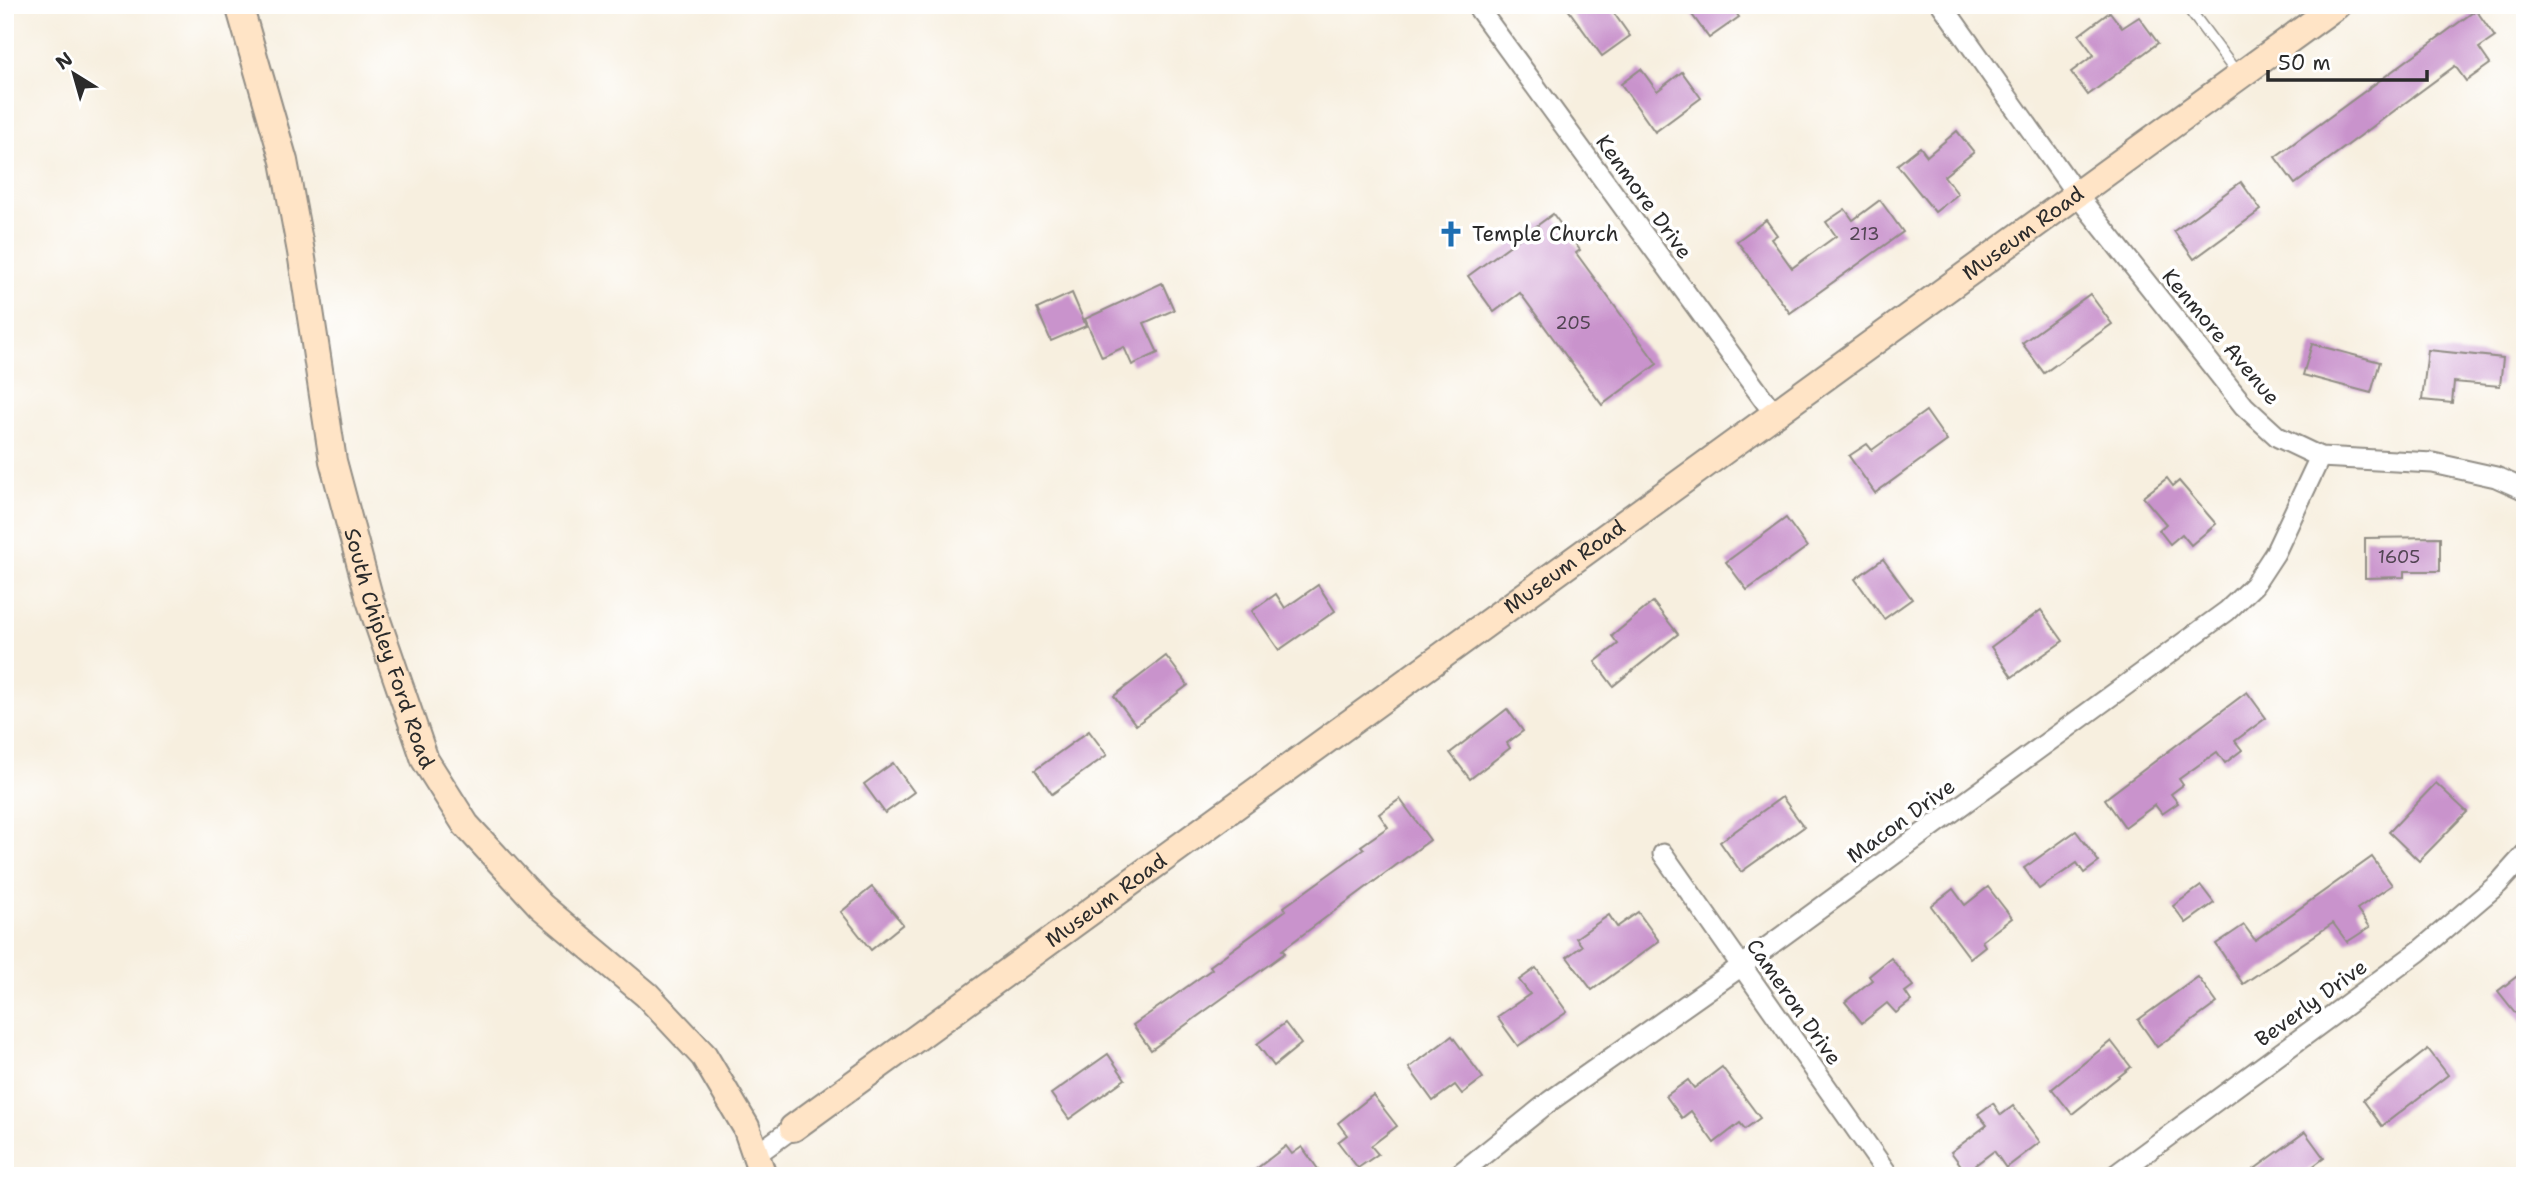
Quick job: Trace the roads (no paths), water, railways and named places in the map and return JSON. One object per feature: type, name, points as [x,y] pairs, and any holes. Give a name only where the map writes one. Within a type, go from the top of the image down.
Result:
[{"type":"street","name":"South Chipley Ford Road","points":[[239,5],[284,161],[301,252],[333,461],[370,600],[425,760],[466,825],[541,906],[647,995],[704,1056],[746,1127],[755,1168]]},
{"type":"street","name":"Kenmore Drive","points":[[1476,5],[1775,415]]},
{"type":"street","points":[[1942,5],[2077,195]]},
{"type":"street","name":"Museum Road","points":[[793,1128],[2337,5]]},
{"type":"street","name":"Kenmore Avenue","points":[[2077,195],[2244,406],[2278,437],[2320,457],[2433,463],[2496,477],[2525,490]]},
{"type":"street","name":"Macon Drive","points":[[1457,1176],[1550,1101],[1740,967],[2227,611],[2254,585],[2275,553],[2320,457]]},
{"type":"street","name":"Cameron Drive","points":[[1663,854],[1889,1176]]},
{"type":"street","name":"Beverly Drive","points":[[2113,1176],[2418,952],[2498,884],[2525,854]]},
{"type":"street","points":[[755,1168],[793,1128]]},
{"type":"lane","points":[[2186,5],[2239,76]]},
{"type":"place","name":"Temple Church","points":[[1451,234]]}]
